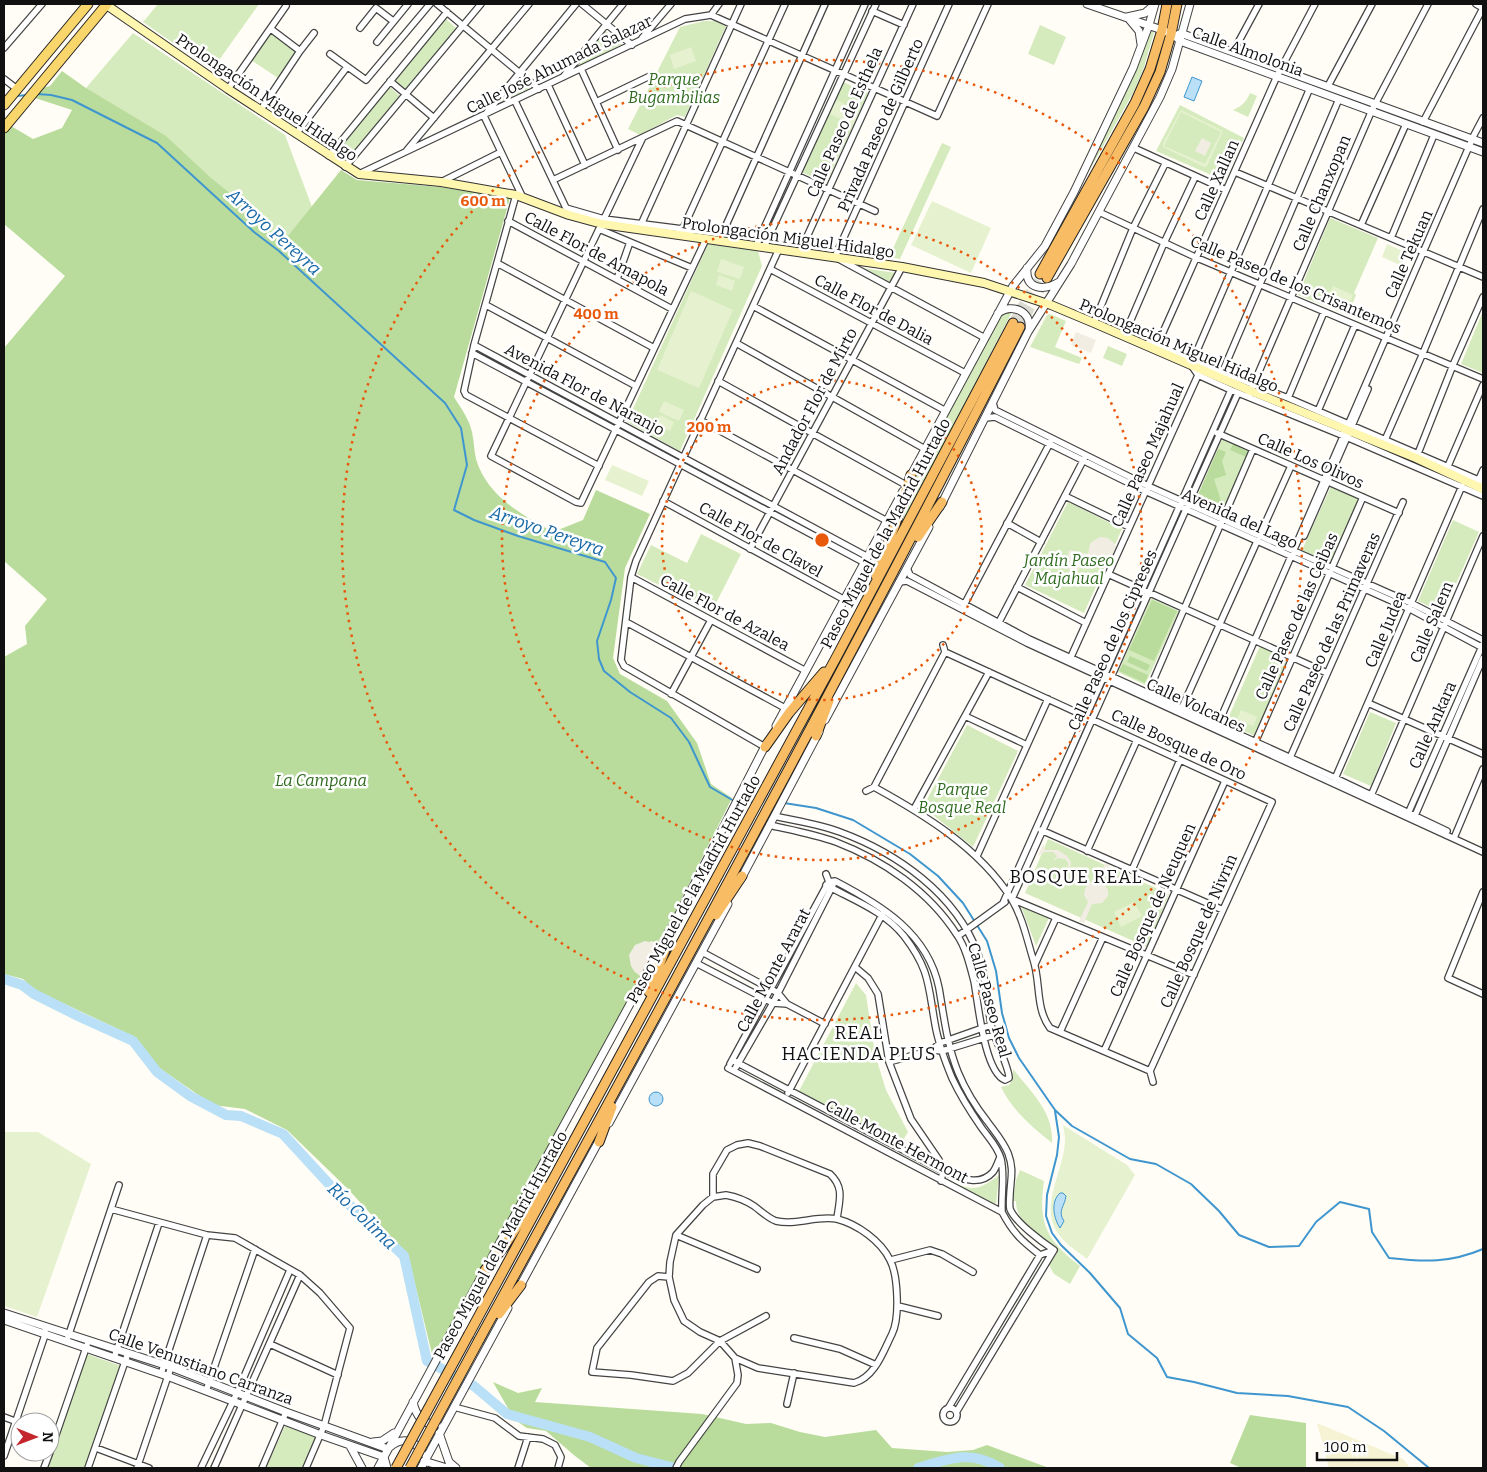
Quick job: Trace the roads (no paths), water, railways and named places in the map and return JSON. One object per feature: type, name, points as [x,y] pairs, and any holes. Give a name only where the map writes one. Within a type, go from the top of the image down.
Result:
[{"type":"highway","points":[[1167,4],[1162,30],[1150,69],[1135,103],[1044,276],[1144,107],[1160,72],[1173,34],[1177,4]]},
{"type":"highway","name":"Paseo Miguel de la Madrid Hurtado","points":[[410,1468],[622,1080],[839,672],[903,565],[1020,327]]},
{"type":"highway","name":"Paseo Miguel de la Madrid Hurtado","points":[[396,1468],[875,585],[1020,327]]},
{"type":"highway","points":[[875,585],[877,570],[895,526],[911,475]]},
{"type":"highway","points":[[903,565],[942,502]]},
{"type":"highway","points":[[765,747],[789,713],[837,656]]},
{"type":"highway","points":[[816,736],[839,672]]},
{"type":"highway","points":[[689,954],[742,876]]},
{"type":"highway","points":[[645,1009],[651,986],[667,945],[669,933]]},
{"type":"highway","points":[[599,1142],[622,1080]]},
{"type":"highway","points":[[485,1270],[503,1248],[535,1199],[558,1172]]},
{"type":"highway","points":[[479,1340],[520,1285]]},
{"type":"main road","points":[[4,105],[88,4]]},
{"type":"main road","points":[[4,128],[106,4]]},
{"type":"main road","name":"Prolongación Miguel Hidalgo","points":[[106,4],[228,90],[345,167],[359,174],[441,182],[519,196],[602,224],[681,232],[706,239],[720,238],[756,246],[902,267],[984,283],[1046,303],[1156,348],[1192,363],[1199,372],[1417,456],[1483,489]]},
{"type":"street","points":[[4,48],[42,4]]},
{"type":"street","points":[[377,42],[408,4]]},
{"type":"street","points":[[330,54],[366,80],[428,4]]},
{"type":"street","points":[[437,4],[539,89]]},
{"type":"street","points":[[345,167],[481,4]]},
{"type":"street","points":[[406,152],[529,4]]},
{"type":"street","points":[[576,4],[484,116],[519,196],[508,221],[474,345],[464,391],[466,395],[598,466]]},
{"type":"street","points":[[582,4],[632,45]]},
{"type":"street","points":[[562,79],[623,4]]},
{"type":"street","points":[[641,40],[671,4]]},
{"type":"street","points":[[719,4],[711,15],[937,116],[988,4]]},
{"type":"street","points":[[640,227],[741,4]]},
{"type":"street","points":[[785,4],[681,232],[720,238],[825,4]]},
{"type":"street","points":[[756,246],[865,4]]},
{"type":"street","points":[[764,247],[876,4]]},
{"type":"street","name":"Calle Paseo de Esthela","points":[[800,252],[913,4]]},
{"type":"street","name":"Privada Paseo de Gilberto","points":[[835,257],[949,4]]},
{"type":"street","points":[[1087,4],[1173,34]]},
{"type":"street","points":[[1127,17],[1145,13],[1154,4]]},
{"type":"street","points":[[378,1468],[669,933],[785,708],[845,600],[998,313],[1010,292],[1045,246],[1074,192],[1140,52],[1154,4]]},
{"type":"street","points":[[942,502],[993,403],[1020,327],[1046,303],[1071,264],[1160,97],[1182,38],[1190,4]]},
{"type":"street","points":[[1233,52],[1259,4]]},
{"type":"street","name":"Calle Xallan","points":[[1156,348],[1195,257],[1279,73],[1315,4]]},
{"type":"street","points":[[1328,86],[1372,4]]},
{"type":"street","name":"Calle Chanxopan","points":[[1251,391],[1373,107],[1428,4]]},
{"type":"street","points":[[1423,122],[1483,8],[1476,4]]},
{"type":"street","points":[[228,90],[286,6]]},
{"type":"street","points":[[360,28],[376,8],[393,21]]},
{"type":"street","points":[[872,11],[904,25]]},
{"type":"street","points":[[329,156],[447,12]]},
{"type":"street","name":"Calle José Ahumada Salazar","points":[[359,174],[685,19],[711,15]]},
{"type":"street","points":[[1127,17],[1139,31],[1141,37],[1140,52]]},
{"type":"street","points":[[270,29],[300,51]]},
{"type":"street","points":[[260,111],[300,51],[314,34]]},
{"type":"street","name":"Calle Almolonia","points":[[1173,34],[1279,73],[1328,86],[1406,124],[1483,152]]},
{"type":"street","name":"Calle Almolonia","points":[[1182,38],[1233,52],[1310,88],[1339,99],[1423,122],[1477,141]]},
{"type":"street","points":[[296,134],[347,67]]},
{"type":"street","points":[[581,69],[618,150]]},
{"type":"street","points":[[596,102],[652,75]]},
{"type":"street","points":[[4,79],[16,90]]},
{"type":"street","points":[[390,82],[434,118]]},
{"type":"street","points":[[548,85],[585,165]]},
{"type":"street","points":[[1251,391],[1222,373],[1192,363],[1310,88]]},
{"type":"street","points":[[1222,373],[1339,99]]},
{"type":"street","points":[[515,101],[567,211]]},
{"type":"street","name":"Calle Tekuan","points":[[1218,728],[1471,148],[1477,141],[1483,118]]},
{"type":"street","points":[[553,180],[677,121],[875,211]]},
{"type":"street","points":[[1361,225],[1406,124]]},
{"type":"street","points":[[1392,238],[1434,135]]},
{"type":"street","points":[[642,139],[491,456],[581,503],[706,239]]},
{"type":"street","points":[[1134,148],[1165,164],[1226,190]]},
{"type":"street","points":[[441,182],[501,152]]},
{"type":"street","points":[[1094,323],[1133,228],[1165,164]]},
{"type":"street","points":[[1234,172],[1426,252],[1483,278]]},
{"type":"street","points":[[1126,336],[1164,243],[1194,177]]},
{"type":"street","points":[[1385,440],[1483,209]]},
{"type":"street","name":"Calle Paseo de los Crisantemos","points":[[1099,212],[1195,257],[1483,379]]},
{"type":"street","name":"Calle Flor de Amapola","points":[[508,221],[672,309]]},
{"type":"street","points":[[602,224],[630,242],[692,268]]},
{"type":"street","points":[[616,279],[630,242]]},
{"type":"street","points":[[765,747],[624,666],[621,660],[631,577],[636,561],[779,249]]},
{"type":"street","points":[[835,257],[985,338]]},
{"type":"street","points":[[497,263],[654,348]]},
{"type":"street","name":"Andador Flor de Mirto","points":[[750,549],[902,267]]},
{"type":"street","points":[[1027,268],[1027,275],[1036,286],[1043,288],[1052,286],[1060,281]]},
{"type":"street","name":"Calle Flor de Dalia","points":[[770,269],[965,374]]},
{"type":"street","points":[[1417,456],[1453,365],[1483,297]]},
{"type":"street","points":[[486,305],[636,386]]},
{"type":"street","points":[[753,306],[946,410]]},
{"type":"street","points":[[998,313],[1009,308],[1017,308],[1024,312],[1030,324],[1020,327]]},
{"type":"street","points":[[1288,398],[1324,312]]},
{"type":"street","points":[[1318,412],[1355,324]]},
{"type":"street","points":[[736,343],[925,449]]},
{"type":"street","name":"Avenida Flor de Naranjo","points":[[474,345],[773,506],[866,560]]},
{"type":"street","name":"Avenida Flor de Naranjo","points":[[472,354],[770,512],[866,560]]},
{"type":"street","points":[[1199,372],[1238,393],[1251,391],[1288,398],[1318,412],[1348,431],[1483,496]]},
{"type":"street","name":"Calle Paseo Majahual","points":[[1069,659],[1199,372]]},
{"type":"street","points":[[718,381],[906,485]]},
{"type":"street","points":[[1448,466],[1483,385]]},
{"type":"street","name":"Calle Paseo de los Cipreses","points":[[1009,897],[1145,591],[1180,504],[1231,390]]},
{"type":"street","name":"Calle Paseo de los Cipreses","points":[[1145,591],[1187,507],[1238,393]]},
{"type":"street","name":"Avenida del Lago","points":[[993,403],[995,410],[1032,432]]},
{"type":"street","name":"Avenida del Lago","points":[[985,418],[995,416],[1032,432],[1146,489],[1410,606],[1483,645]]},
{"type":"street","points":[[700,420],[887,520]]},
{"type":"street","points":[[1348,431],[1385,440],[1417,456],[1448,466],[1481,481],[1483,470]]},
{"type":"street","name":"Calle Los Olivos","points":[[1212,432],[1399,513]]},
{"type":"street","points":[[963,606],[1051,441]]},
{"type":"street","points":[[1147,695],[1253,450]]},
{"type":"street","points":[[998,624],[1085,458]]},
{"type":"street","points":[[1181,710],[1291,466]]},
{"type":"street","name":"Calle Judea","points":[[1334,780],[1462,486]]},
{"type":"street","points":[[1065,496],[1129,527]]},
{"type":"street","name":"Calle Paseo de las Ceibas","points":[[1254,744],[1363,497]]},
{"type":"street","name":"Calle Flor de Clavel","points":[[663,501],[845,600]]},
{"type":"street","name":"Calle Paseo de las Primaveras","points":[[1289,760],[1404,502]]},
{"type":"street","points":[[1007,523],[1041,542]]},
{"type":"street","name":"Calle Salem","points":[[1370,797],[1483,536]]},
{"type":"street","points":[[423,1465],[439,1432],[471,1377],[702,952],[899,582],[903,565]]},
{"type":"street","name":"Calle Volcanes","points":[[903,565],[910,575],[942,596]]},
{"type":"street","points":[[1108,574],[1328,673]]},
{"type":"street","name":"Calle Flor de Azalea","points":[[631,577],[806,671]]},
{"type":"street","name":"Calle Volcanes","points":[[899,582],[907,581],[942,596],[1107,677],[1483,850]]},
{"type":"street","points":[[1017,587],[1086,622]]},
{"type":"street","points":[[671,694],[711,620]]},
{"type":"street","points":[[626,622],[785,708]]},
{"type":"street","points":[[866,791],[874,787],[945,652],[943,645]]},
{"type":"street","name":"Calle Ankara","points":[[1411,816],[1483,645]]},
{"type":"street","name":"Calle Bosque de Oro","points":[[945,652],[1272,802]]},
{"type":"street","name":"Calle Ankara","points":[[1445,737],[1483,658]]},
{"type":"street","points":[[914,809],[989,672]]},
{"type":"street","points":[[977,856],[1048,699]]},
{"type":"street","points":[[1368,703],[1483,754]]},
{"type":"street","points":[[965,716],[1027,745]]},
{"type":"street","points":[[1087,851],[1137,740]]},
{"type":"street","points":[[1132,870],[1180,760]]},
{"type":"street","points":[[1454,837],[1483,769]]},
{"type":"street","name":"Calle Bosque de Neuquen","points":[[1104,1051],[1225,781]]},
{"type":"street","points":[[874,787],[914,809],[977,856],[1009,897],[1025,932],[1035,964],[1044,1021],[1050,1028],[1150,1071],[1153,1082]]},
{"type":"street","points":[[1272,802],[1278,799]]},
{"type":"street","name":"Calle Bosque de Nivrin","points":[[1150,1071],[1272,802]]},
{"type":"street","name":"Calle Paseo Real","points":[[769,825],[819,836],[866,856],[907,880],[935,906],[958,936],[968,959],[984,1039],[992,1062],[1001,1078],[1005,1080],[1009,1078],[1010,1073],[994,1035],[985,980],[978,954],[967,929],[947,903],[926,882],[907,867],[868,844],[839,831],[774,816]]},
{"type":"street","points":[[819,836],[821,826]]},
{"type":"street","points":[[1039,830],[1223,910]]},
{"type":"street","points":[[836,842],[839,831]]},
{"type":"street","points":[[826,874],[830,884],[882,916],[902,934],[917,954],[925,969],[930,986],[935,1024],[942,1051],[953,1079],[964,1102],[995,1146],[1000,1157],[1003,1175],[1002,1212],[1016,1235],[1040,1255]]},
{"type":"street","points":[[830,884],[860,894],[885,909],[904,925],[920,943],[932,966],[938,988],[947,1040],[959,1074],[986,1120],[1004,1144],[1010,1158],[1012,1175],[1010,1209],[1033,1235],[1054,1250]]},
{"type":"street","name":"Calle Monte Ararat","points":[[728,1069],[770,988],[830,884]]},
{"type":"street","name":"Calle Monte Ararat","points":[[728,1069],[738,1064],[773,1003],[830,884]]},
{"type":"street","points":[[1482,991],[1448,978],[1483,892]]},
{"type":"street","points":[[958,936],[1009,897]]},
{"type":"street","points":[[1009,897],[1194,975]]},
{"type":"street","points":[[786,1097],[885,909]]},
{"type":"street","points":[[1035,964],[1056,918]]},
{"type":"street","points":[[1060,1032],[1103,938]]},
{"type":"street","points":[[702,952],[770,988],[778,993],[787,1004],[825,1024]]},
{"type":"street","points":[[696,963],[773,1003],[787,1004]]},
{"type":"street","points":[[855,967],[868,978],[878,994],[889,1062],[911,1118],[939,1160],[943,1171],[941,1181]]},
{"type":"street","points":[[736,983],[741,973]]},
{"type":"street","points":[[932,1050],[947,1040],[992,1025]]},
{"type":"street","points":[[889,1062],[932,1050],[942,1051],[950,1049],[994,1035]]},
{"type":"street","name":"Calle Monte Hermont","points":[[732,1060],[943,1171],[967,1181],[983,1179],[993,1172],[1000,1157]]},
{"type":"street","name":"Calle Monte Hermont","points":[[728,1069],[786,1097],[1002,1212]]},
{"type":"street","points":[[980,1126],[986,1120]]},
{"type":"street","points":[[864,1139],[867,1131]]},
{"type":"street","points":[[713,1197],[713,1174],[727,1150],[736,1145],[748,1143],[830,1174],[837,1181],[840,1191],[837,1219]]},
{"type":"street","points":[[68,1338],[119,1185]]},
{"type":"street","points":[[726,1195],[740,1198],[770,1218],[778,1221],[819,1218],[837,1219],[850,1224],[869,1236],[880,1246],[890,1260],[895,1283],[898,1306],[894,1329],[876,1365],[867,1378],[854,1383],[758,1368],[735,1358],[720,1341],[700,1332],[684,1321],[674,1300],[669,1277],[676,1235],[703,1205],[713,1197],[726,1195]]},
{"type":"street","points":[[111,1209],[207,1235],[235,1238],[300,1275],[320,1293],[350,1328],[324,1426],[306,1468]]},
{"type":"street","points":[[1002,1212],[1010,1209]]},
{"type":"street","points":[[114,1358],[159,1223]]},
{"type":"street","points":[[137,1466],[207,1235]]},
{"type":"street","points":[[676,1235],[757,1269]]},
{"type":"street","points":[[206,1391],[255,1249]]},
{"type":"street","points":[[890,1260],[930,1250],[942,1254],[973,1272]]},
{"type":"street","points":[[1054,1250],[957,1411],[958,1416],[956,1420],[946,1421],[943,1414],[945,1410],[949,1408],[1040,1255],[1054,1250]]},
{"type":"street","points":[[201,1468],[237,1393],[290,1270]]},
{"type":"street","points":[[1030,1272],[1038,1277]]},
{"type":"street","points":[[214,1468],[300,1275]]},
{"type":"street","points":[[669,1277],[658,1276],[649,1282],[598,1348],[592,1372],[673,1381],[688,1373],[720,1341],[766,1316]]},
{"type":"street","points":[[898,1306],[938,1316]]},
{"type":"street","name":"Calle Venustiano Carranza","points":[[4,1318],[45,1335],[68,1338]]},
{"type":"street","name":"Calle Venustiano Carranza","points":[[4,1318],[45,1327],[68,1338],[128,1353],[167,1366],[388,1449]]},
{"type":"street","points":[[21,1412],[45,1335],[45,1327]]},
{"type":"street","points":[[794,1338],[840,1349],[876,1365]]},
{"type":"street","points":[[60,1415],[87,1344]]},
{"type":"street","name":"Calle Venustiano Carranza","points":[[87,1344],[114,1358],[384,1457]]},
{"type":"street","points":[[270,1344],[338,1374]]},
{"type":"street","points":[[987,1344],[994,1349]]},
{"type":"street","points":[[88,1468],[128,1353]]},
{"type":"street","points":[[676,1468],[737,1383],[738,1375],[735,1358]]},
{"type":"street","points":[[787,1404],[794,1373]]},
{"type":"street","points":[[964,1382],[972,1386]]},
{"type":"street","points":[[413,1402],[417,1414],[427,1423],[438,1424],[448,1417]]},
{"type":"street","points":[[454,1407],[495,1418],[519,1436],[543,1439],[555,1445],[561,1457],[558,1468]]},
{"type":"street","points":[[949,1408],[957,1411]]},
{"type":"street","points":[[262,1468],[286,1412]]},
{"type":"street","points":[[370,1443],[382,1441],[398,1430]]},
{"type":"street","points":[[439,1432],[450,1462],[456,1468]]},
{"type":"street","points":[[518,1468],[528,1437]]},
{"type":"street","points":[[4,1456],[10,1441]]},
{"type":"street","points":[[388,1449],[399,1441],[411,1442],[421,1450],[423,1465]]},
{"type":"street","points":[[350,1446],[362,1468]]},
{"type":"street","points":[[96,1448],[137,1466],[149,1468]]},
{"type":"street","points":[[384,1457],[387,1468]]},
{"type":"street","points":[[423,1465],[447,1468]]},
{"type":"water","points":[[1192,77],[1202,81],[1194,101],[1184,97]]},
{"type":"water","points":[[653,1092],[659,1092],[663,1099],[659,1106],[653,1106],[649,1102],[649,1096]]},
{"type":"water","points":[[1060,1193],[1066,1196],[1061,1211],[1064,1221],[1060,1228],[1056,1220],[1054,1206]]},
{"type":"waterway","name":"Arroyo Pereyra","points":[[37,94],[72,100],[157,143],[254,232],[279,251],[445,403],[461,428],[467,465],[454,510],[474,520],[518,536],[605,562],[616,578],[611,600],[597,641],[599,659],[604,671],[630,692],[671,718],[689,742],[710,787],[734,801]]},
{"type":"waterway","name":"Arroyo Pereyra","points":[[17,96],[27,95]]},
{"type":"waterway","name":"Arroyo Pereyra","points":[[739,801],[754,802]]},
{"type":"waterway","name":"Arroyo Pereyra","points":[[784,803],[816,808],[853,820],[910,854],[938,876],[963,903],[987,941],[996,971],[1002,1013],[1009,1038],[1019,1058],[1055,1110],[1072,1126],[1130,1159],[1156,1164],[1191,1184],[1219,1211],[1239,1235],[1269,1247],[1299,1246],[1316,1222],[1340,1202],[1369,1209],[1372,1232],[1389,1258],[1414,1260],[1448,1259],[1471,1254],[1483,1249]]},
{"type":"waterway","name":"Río Colima","points":[[4,979],[22,985],[34,994],[133,1041],[157,1072],[190,1096],[226,1115],[241,1116],[283,1134],[340,1196],[404,1256],[427,1361],[474,1386],[507,1414],[590,1437],[636,1458],[675,1468]]},
{"type":"waterway","points":[[1055,1111],[1059,1137],[1057,1155],[1047,1195],[1046,1216],[1052,1233],[1120,1308],[1128,1334],[1157,1358],[1167,1377],[1237,1393],[1288,1396],[1348,1407],[1384,1431],[1429,1468]]},
{"type":"waterway","points":[[918,1468],[949,1459],[969,1457],[989,1462],[1000,1468]]},
{"type":"tunnel","points":[[1013,323],[1040,274]]},
{"type":"tunnel","points":[[1020,327],[1047,278]]},
{"type":"district","name":"BOSQUE REAL","points":[[1076,877]]},
{"type":"district","name":"REAL HACIENDA PLUS","points":[[859,1043]]},
{"type":"park label","name":"Parque Bugambilias","points":[[674,88]]},
{"type":"park label","name":"Jardín Paseo Majahual","points":[[1069,569]]},
{"type":"park label","name":"La Campana","points":[[321,780]]},
{"type":"park label","name":"Parque Bosque Real","points":[[962,798]]}]
